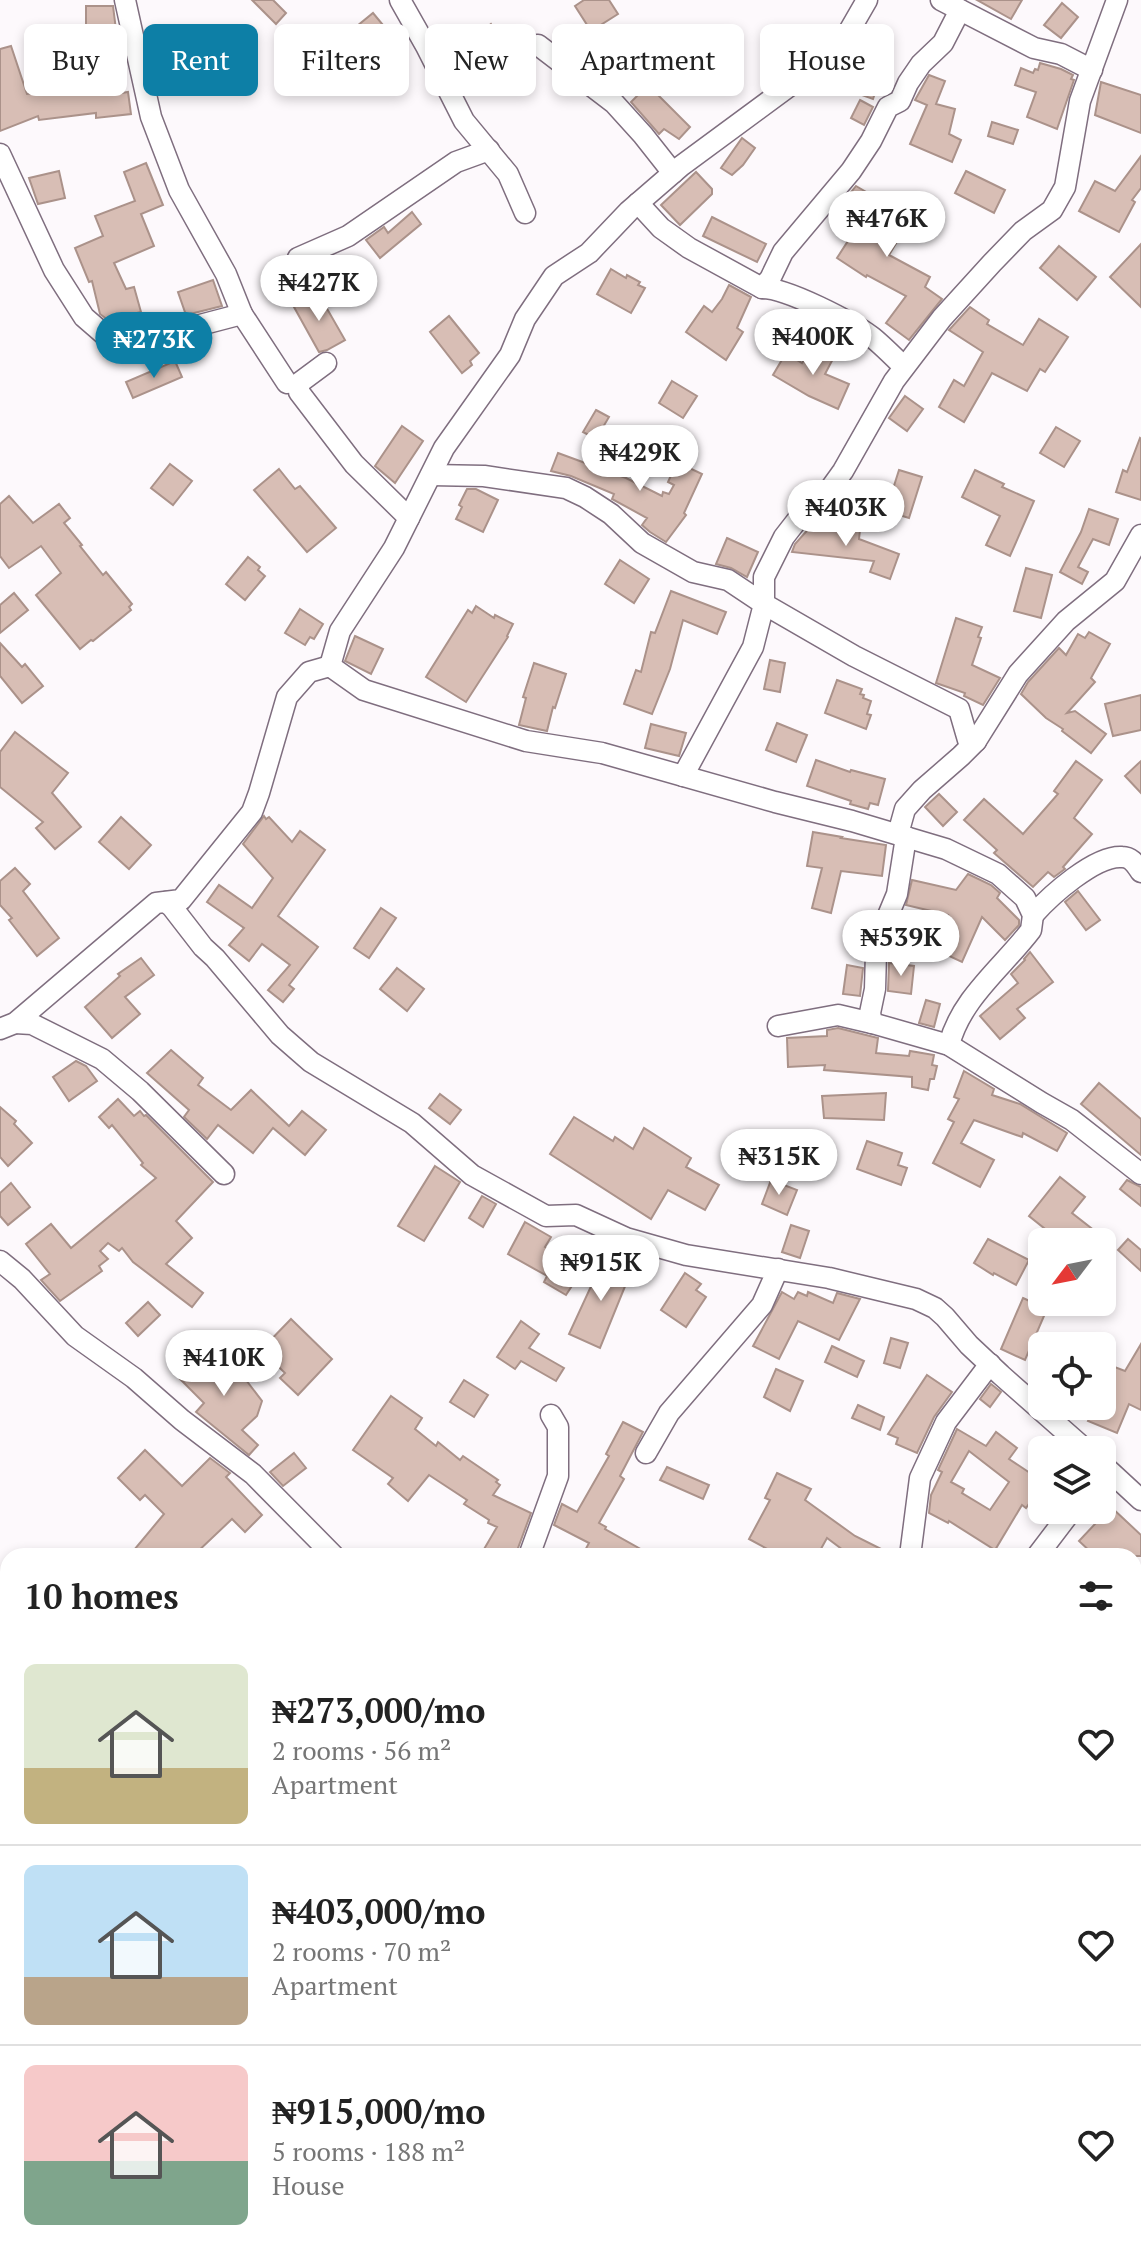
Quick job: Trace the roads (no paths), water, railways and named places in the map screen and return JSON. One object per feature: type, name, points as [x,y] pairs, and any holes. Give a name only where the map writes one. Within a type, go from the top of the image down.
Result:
[{"type":"street","points":[[125,0],[151,117],[179,190],[226,274],[242,314],[287,383]]},
{"type":"street","points":[[400,0],[464,121],[508,174],[525,213]]},
{"type":"street","points":[[330,666],[340,631],[394,548],[444,448],[510,355],[525,319],[554,276],[589,253],[638,203],[673,173],[799,79],[833,59],[867,0]]},
{"type":"street","points":[[941,0],[1034,48],[1061,54],[1092,70]]},
{"type":"street","points":[[683,776],[753,647],[764,604],[764,577],[784,537],[798,519],[820,503],[894,381],[942,318],[1023,231],[1052,210],[1065,187],[1080,101],[1117,0]]},
{"type":"street","points":[[762,288],[783,252],[851,171],[888,107],[900,101],[921,64],[943,43],[960,10]]},
{"type":"street","points":[[538,45],[614,103],[673,173]]},
{"type":"street","points":[[298,258],[348,236],[456,162],[489,150]]},
{"type":"street","points":[[0,154],[54,270],[84,317],[114,343],[242,314]]},
{"type":"street","points":[[638,203],[661,228],[689,248],[762,288],[802,298],[870,335],[904,367]]},
{"type":"street","points":[[326,363],[299,383],[299,392],[354,464],[409,518]]},
{"type":"street","points":[[431,475],[484,476],[566,488],[585,497],[654,550],[693,572],[728,580],[854,656],[959,709],[968,740],[976,741]]},
{"type":"street","points":[[872,1023],[870,1013],[875,989],[876,953],[897,894],[905,809],[976,741],[1018,674],[1066,621],[1115,581],[1141,535]]},
{"type":"street","points":[[330,666],[364,690],[404,704],[440,712],[526,741],[602,753],[902,836],[946,849],[998,874],[1025,898],[1033,915],[1031,930],[970,1001],[954,1027],[949,1045]]},
{"type":"street","points":[[6,1024],[156,903],[181,900],[252,812],[287,697],[309,672],[330,666]]},
{"type":"street","points":[[1033,915],[1056,890],[1109,859],[1123,856],[1133,861],[1141,872]]},
{"type":"street","points":[[166,902],[280,1035],[311,1062],[412,1123],[472,1175],[546,1216],[576,1215],[626,1238],[686,1255],[829,1278],[916,1299],[935,1308],[969,1345],[1070,1436]]},
{"type":"street","points":[[778,1026],[838,1015],[949,1045],[1072,1120],[1141,1174]]},
{"type":"street","points":[[6,1024],[32,1024],[102,1059],[140,1091],[224,1174]]},
{"type":"street","points":[[0,1261],[22,1279],[75,1336],[134,1378],[182,1420],[253,1474],[326,1548]]},
{"type":"street","points":[[646,1453],[669,1413],[762,1305],[778,1269]]},
{"type":"street","points":[[911,1548],[920,1478],[946,1422],[990,1364]]},
{"type":"street","points":[[532,1548],[558,1476],[558,1427],[551,1415]]},
{"type":"street","points":[[1116,1481],[1141,1500]]},
{"type":"street","points":[[1043,1548],[1061,1524]]}]
